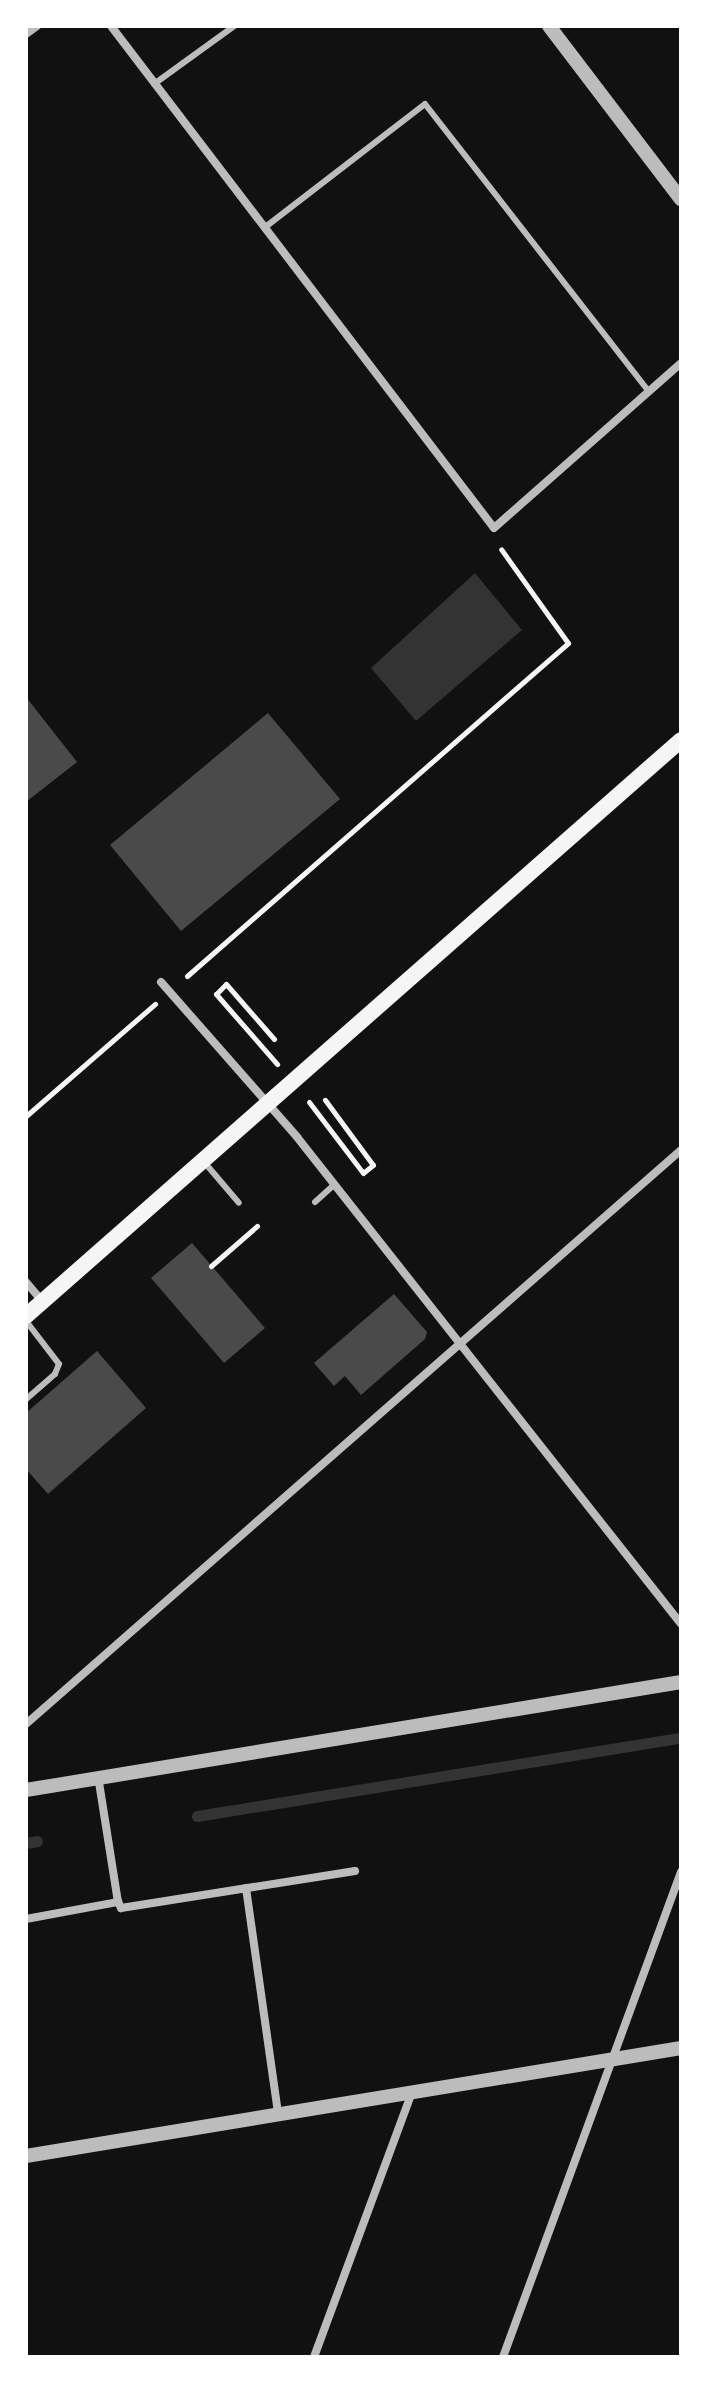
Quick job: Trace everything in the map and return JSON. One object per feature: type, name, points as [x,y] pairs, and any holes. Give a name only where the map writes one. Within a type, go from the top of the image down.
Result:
[{"type":"main road","points":[[26,1318],[681,740]]},
{"type":"street","points":[[26,34],[37,26]]},
{"type":"street","points":[[111,26],[494,528],[681,363]]},
{"type":"street","points":[[549,26],[681,199]]},
{"type":"street","points":[[161,982],[267,1103],[461,1341],[681,1624]]},
{"type":"street","points":[[26,1724],[681,1150]]},
{"type":"street","points":[[26,1282],[43,1302]]},
{"type":"street","points":[[26,1790],[681,1682]]},
{"type":"street","points":[[98,1776],[121,1908],[355,1871]]},
{"type":"street","points":[[503,2357],[681,1872]]},
{"type":"street","points":[[246,1888],[278,2114]]},
{"type":"street","points":[[26,1919],[118,1902]]},
{"type":"street","points":[[26,2156],[681,2048]]},
{"type":"street","points":[[314,2357],[413,2090]]},
{"type":"lane","points":[[154,84],[234,26]]},
{"type":"lane","points":[[264,228],[425,104],[649,392]]},
{"type":"lane","points":[[203,1160],[239,1203]]},
{"type":"lane","points":[[315,1202],[334,1185]]},
{"type":"lane","points":[[26,1318],[59,1364],[55,1374],[26,1399]]},
{"type":"path","points":[[26,1116],[568,643],[507,562],[494,528]]},
{"type":"path","points":[[256,1039],[216,994],[226,984],[274,1039]]},
{"type":"path","points":[[324,1120],[363,1173],[373,1165],[325,1100]]},
{"type":"path","points":[[211,1266],[257,1226]]},
{"type":"shaded area","points":[[475,573],[522,630],[416,721],[371,668]]},
{"type":"building","points":[[26,697],[77,762],[26,802]]},
{"type":"building","points":[[268,713],[340,799],[181,931],[110,845]]},
{"type":"building","points":[[192,1243],[265,1328],[224,1363],[151,1278]]},
{"type":"building","points":[[394,1294],[427,1332],[425,1339],[361,1395],[345,1376],[334,1386],[314,1363]]},
{"type":"building","points":[[97,1351],[146,1408],[48,1494],[26,1469],[26,1413]]},
{"type":"waterway","points":[[197,1816],[681,1738]]},
{"type":"waterway","points":[[26,1843],[37,1841]]}]
